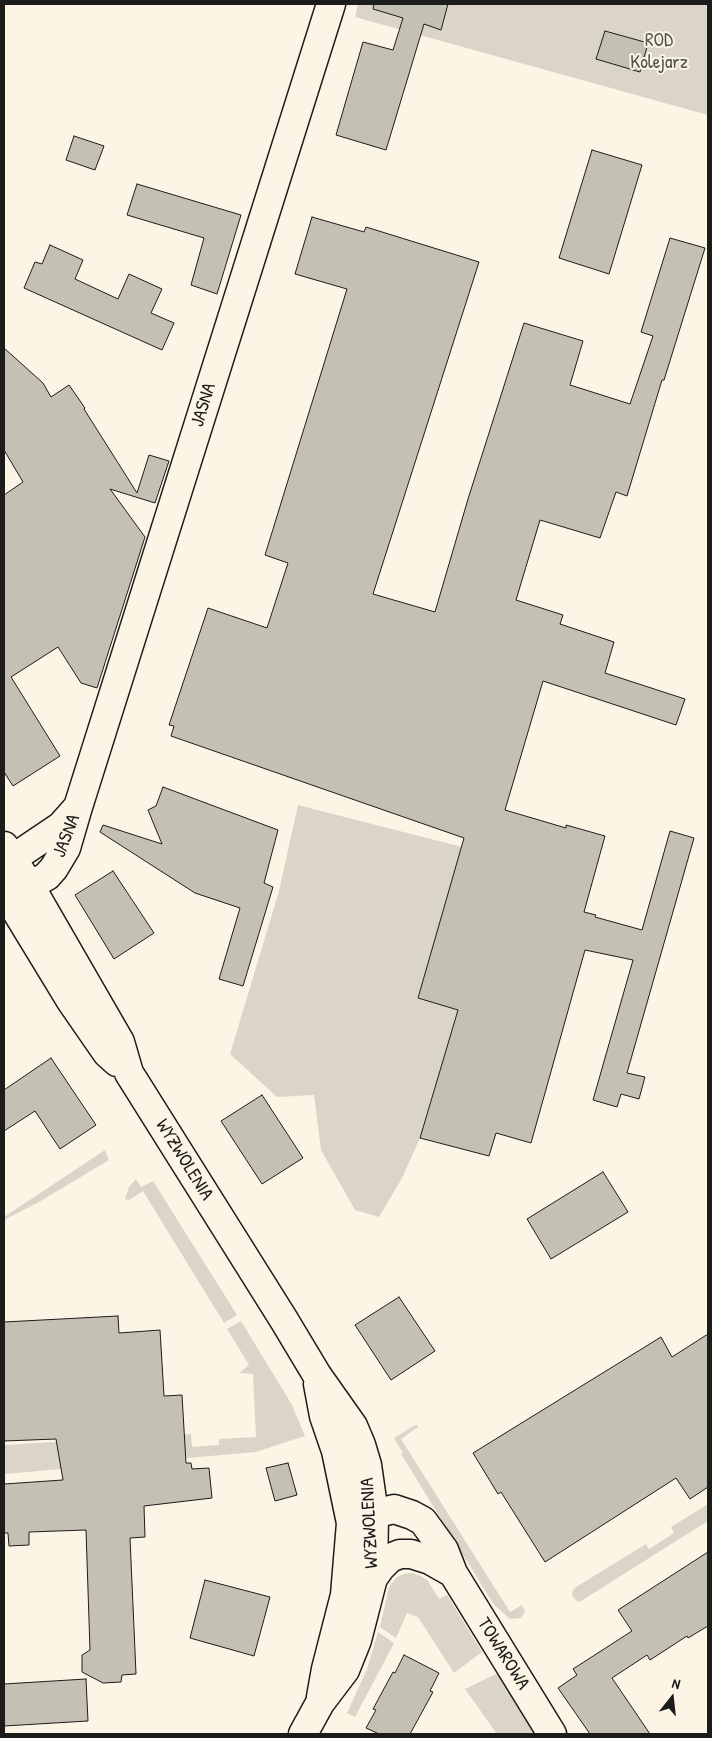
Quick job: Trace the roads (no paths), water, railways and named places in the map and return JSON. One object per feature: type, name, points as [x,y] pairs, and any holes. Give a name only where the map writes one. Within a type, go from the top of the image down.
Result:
[{"type":"street","name":"JASNA","points":[[30,886],[47,876],[66,848],[330,4]]},
{"type":"street","name":"JASNA","points":[[7,859],[61,826],[78,807]]},
{"type":"street","name":"WYZWOLENIA","points":[[7,859],[30,886],[120,1042],[129,1073]]},
{"type":"street","points":[[4,884],[14,887],[30,886]]},
{"type":"street","name":"WYZWOLENIA","points":[[4,890],[71,1002],[107,1053],[129,1073],[317,1375],[352,1426],[361,1445],[367,1465],[362,1519],[326,1669],[320,1703]]},
{"type":"street","name":"TOWAROWA","points":[[362,1519],[394,1510],[412,1515],[422,1521],[444,1550],[453,1573],[552,1734]]},
{"type":"street","name":"WYZWOLENIA","points":[[302,1734],[320,1703],[345,1670],[357,1640],[373,1578],[362,1519]]},
{"type":"street","name":"TOWAROWA","points":[[373,1578],[390,1558],[406,1554],[430,1560],[453,1573]]},
{"type":"park label","name":"ROD Kolejarz","points":[[659,52]]}]
